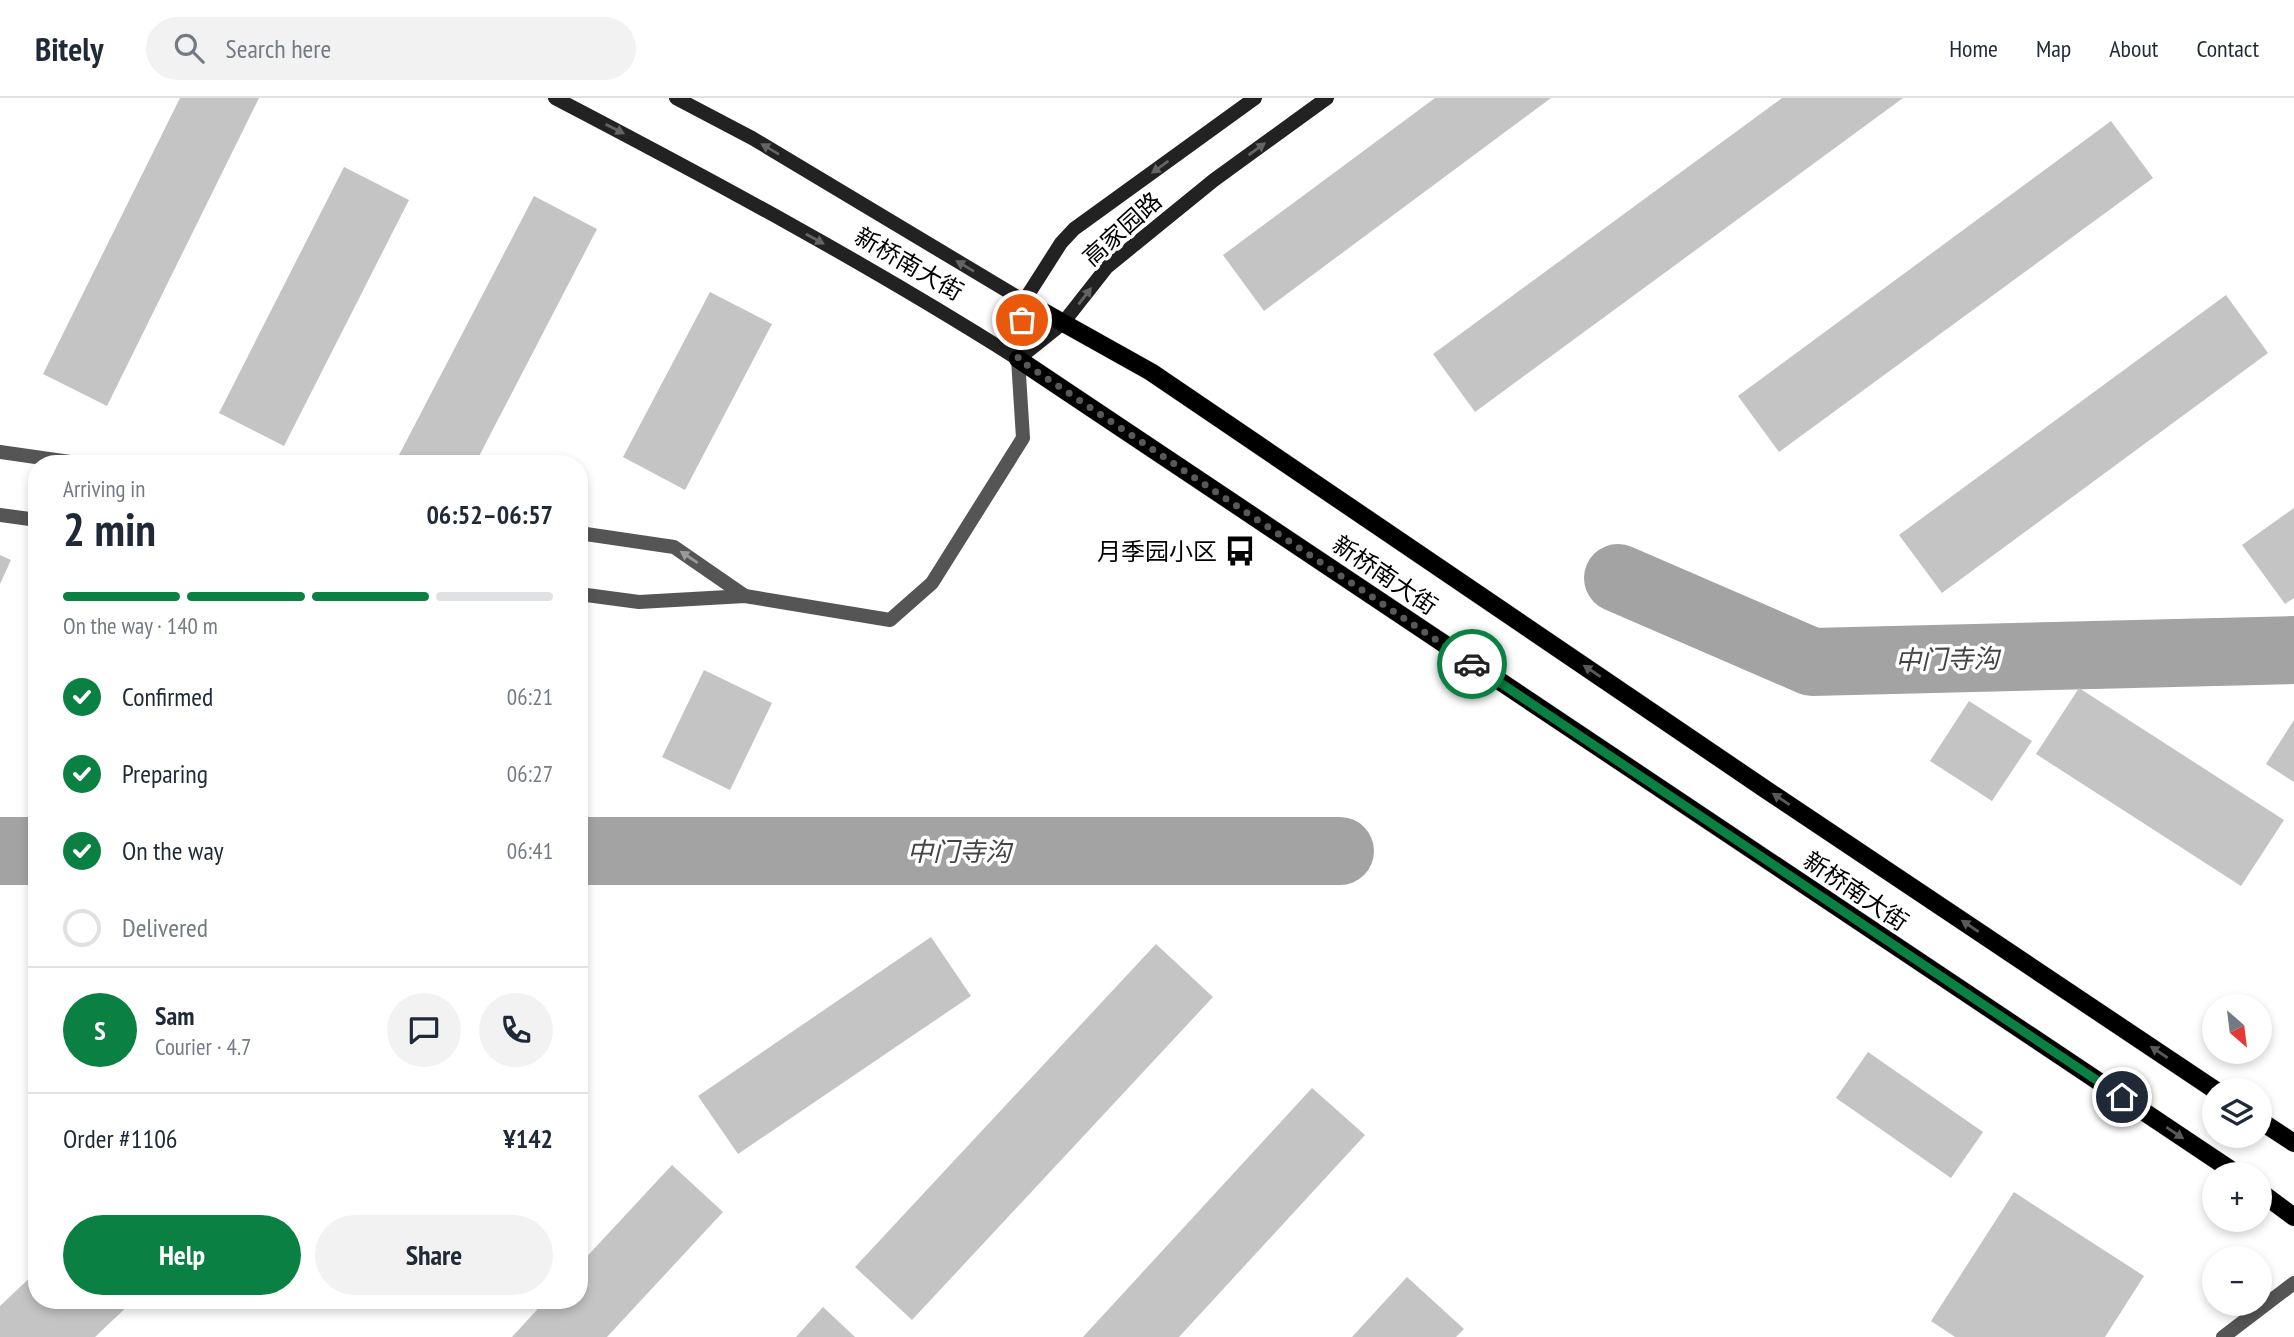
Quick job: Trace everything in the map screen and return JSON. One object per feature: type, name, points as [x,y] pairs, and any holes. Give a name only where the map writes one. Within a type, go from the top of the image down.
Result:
[{"type":"main road","name":"新桥南大街","points":[[555,98],[686,167],[923,299],[1018,359],[2219,1162]]},
{"type":"main road","name":"新桥南大街","points":[[676,98],[752,138],[1024,301],[1151,372],[1768,791],[2202,1081]]},
{"type":"main road","name":"高家园路","points":[[1018,359],[1024,301],[1061,243],[1074,229],[1255,98]]},
{"type":"main road","name":"高家园路","points":[[1018,359],[1063,323],[1107,267],[1214,180],[1327,98]]},
{"type":"main road","points":[[2272,1129],[2294,1143]]},
{"type":"main road","points":[[2272,1201],[2294,1217]]},
{"type":"street","points":[[588,595],[639,602],[745,596],[890,620],[932,583],[1023,438],[1018,359]]},
{"type":"street","points":[[0,452],[28,456]]},
{"type":"street","points":[[0,514],[28,519]]},
{"type":"street","points":[[588,534],[674,547],[745,596]]},
{"type":"street","points":[[2223,1337],[2294,1283]]},
{"type":"building","points":[[180,98],[259,98],[107,406],[43,374]]},
{"type":"building","points":[[1435,98],[1551,98],[1264,311],[1223,255]]},
{"type":"building","points":[[1782,98],[1903,98],[1475,412],[1433,354]]},
{"type":"building","points":[[2111,121],[2153,178],[1779,452],[1738,396]]},
{"type":"building","points":[[344,167],[409,200],[284,446],[219,413]]},
{"type":"building","points":[[534,196],[597,229],[480,455],[399,455]]},
{"type":"building","points":[[710,292],[772,324],[685,490],[623,457]]},
{"type":"building","points":[[2226,295],[2268,353],[1942,593],[1899,535]]},
{"type":"building","points":[[2294,508],[2294,598],[2285,604],[2242,545]]},
{"type":"building","points":[[0,555],[11,560],[0,584]]},
{"type":"building","points":[[704,670],[772,703],[730,790],[662,757]]},
{"type":"building","points":[[2079,688],[2284,820],[2241,886],[2036,754]]},
{"type":"building","points":[[1969,701],[2032,741],[1992,801],[1930,761]]},
{"type":"building","points":[[2294,720],[2294,782],[2266,764]]},
{"type":"building","points":[[931,937],[971,996],[738,1154],[698,1096]]},
{"type":"building","points":[[1156,944],[1213,997],[912,1320],[855,1267]]},
{"type":"building","points":[[1868,1052],[1983,1132],[1951,1178],[1836,1098]]},
{"type":"building","points":[[1312,1088],[1365,1135],[1179,1337],[1083,1337]]},
{"type":"building","points":[[672,1165],[723,1212],[607,1337],[512,1337],[538,1309],[588,1309],[588,1255]]},
{"type":"building","points":[[2014,1192],[2144,1276],[2105,1337],[1955,1337],[1931,1321]]},
{"type":"building","points":[[1407,1277],[1464,1329],[1456,1337],[1352,1337]]},
{"type":"building","points":[[28,1280],[28,1309],[125,1309],[95,1337],[0,1337],[0,1306]]},
{"type":"building","points":[[823,1307],[855,1337],[796,1337]]},
{"type":"waterway","name":"中门寺沟","points":[[1618,578],[1812,662],[2294,650]]},
{"type":"waterway","name":"中门寺沟","points":[[0,851],[28,851]]},
{"type":"waterway","name":"中门寺沟","points":[[588,851],[1340,851]]},
{"type":"way so far","points":[[1022,320],[1018,359],[1472,664]]},
{"type":"place","name":"月季园小区","points":[[1240,551]]},
{"type":"route","points":[[1472,664],[2122,1097]]}]
